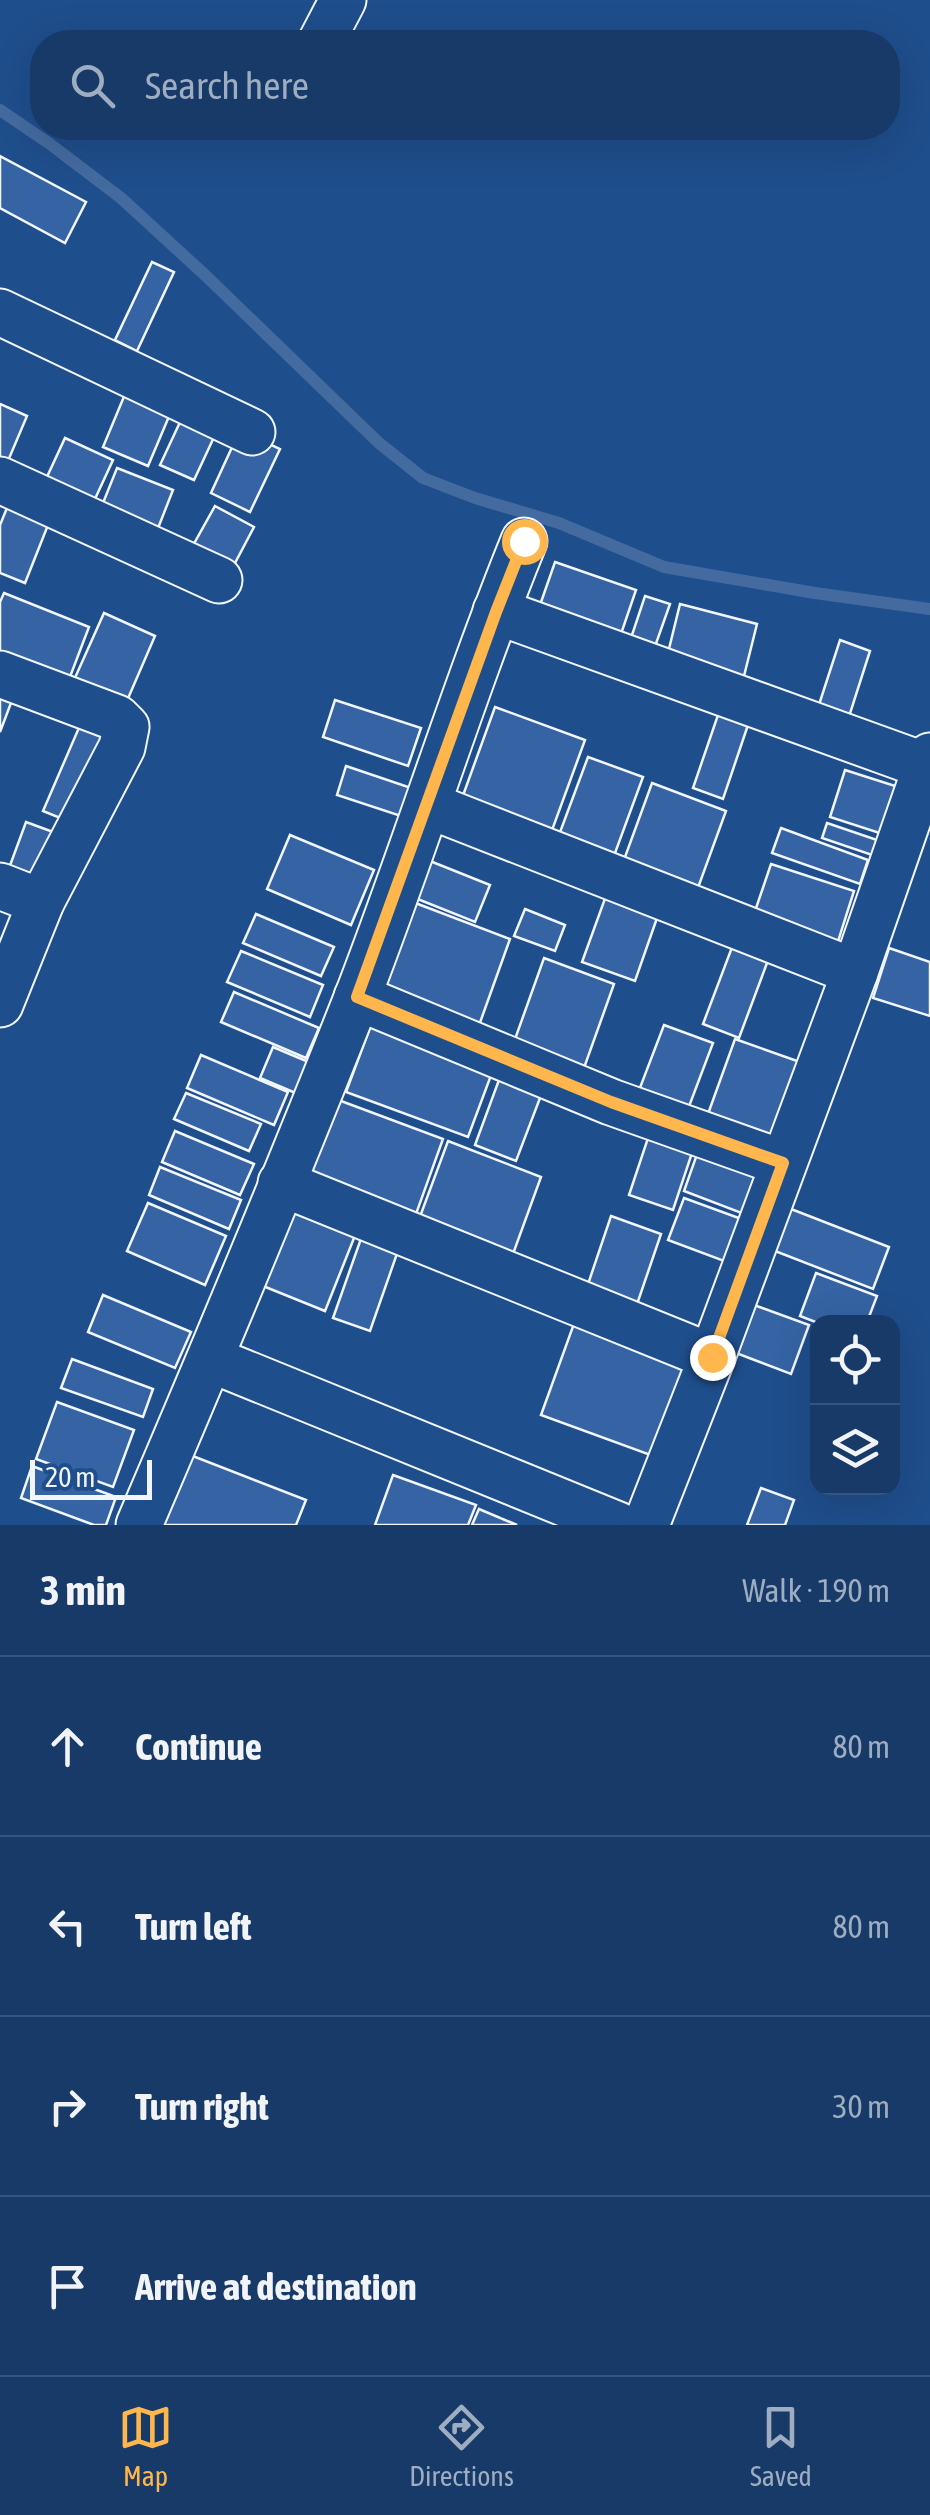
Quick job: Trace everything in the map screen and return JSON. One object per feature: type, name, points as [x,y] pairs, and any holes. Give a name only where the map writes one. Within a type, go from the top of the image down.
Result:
[{"type":"street","points":[[328,30],[344,0]]},
{"type":"street","points":[[0,312],[252,432]]},
{"type":"street","points":[[0,480],[220,580]]},
{"type":"street","points":[[140,1525],[357,997],[524,541]]},
{"type":"street","points":[[496,612],[928,761],[712,1357],[646,1525]]},
{"type":"street","points":[[0,674],[117,718],[126,728],[122,747],[20,894],[0,1004]]},
{"type":"street","points":[[428,805],[854,972]]},
{"type":"street","points":[[357,997],[611,1102],[783,1163]]},
{"type":"street","points":[[281,1183],[712,1357]]},
{"type":"street","points":[[210,1359],[618,1525]]},
{"type":"building","points":[[0,156],[86,202],[65,243],[0,208]]},
{"type":"building","points":[[152,262],[174,272],[137,351],[115,340]]},
{"type":"building","points":[[128,387],[173,407],[148,466],[103,447]]},
{"type":"building","points":[[0,404],[27,416],[2,475],[0,474]]},
{"type":"building","points":[[188,405],[222,420],[194,480],[160,465]]},
{"type":"building","points":[[240,430],[280,449],[250,512],[211,493]]},
{"type":"building","points":[[65,438],[113,460],[88,514],[40,492]]},
{"type":"building","points":[[117,468],[173,490],[151,546],[95,523]]},
{"type":"building","points":[[9,503],[50,520],[25,583],[0,573],[0,525]]},
{"type":"building","points":[[215,506],[254,527],[226,580],[186,558]]},
{"type":"building","points":[[555,562],[636,590],[621,634],[540,605]]},
{"type":"building","points":[[4,593],[89,627],[68,682],[0,655],[0,602]]},
{"type":"building","points":[[645,596],[670,604],[652,655],[628,647]]},
{"type":"building","points":[[680,604],[757,624],[743,680],[666,661]]},
{"type":"building","points":[[104,613],[155,636],[126,703],[74,680]]},
{"type":"building","points":[[840,640],[870,651],[846,726],[815,717]]},
{"type":"building","points":[[0,690],[14,695],[0,732]]},
{"type":"building","points":[[335,700],[421,728],[408,766],[323,737]]},
{"type":"building","points":[[495,707],[585,740],[551,833],[461,801]]},
{"type":"building","points":[[719,712],[749,722],[723,799],[693,788]]},
{"type":"building","points":[[81,723],[113,736],[75,824],[43,811]]},
{"type":"building","points":[[588,757],[643,777],[611,864],[556,843]]},
{"type":"building","points":[[346,766],[423,792],[413,820],[337,795]]},
{"type":"building","points":[[845,770],[914,792],[898,839],[830,817]]},
{"type":"building","points":[[652,783],[726,811],[695,896],[621,868]]},
{"type":"building","points":[[26,822],[64,836],[44,893],[5,879]]},
{"type":"building","points":[[827,823],[880,841],[875,856],[822,838]]},
{"type":"building","points":[[781,828],[868,860],[860,884],[772,853]]},
{"type":"building","points":[[290,835],[374,870],[351,925],[267,889]]},
{"type":"building","points":[[430,861],[490,885],[475,922],[415,898]]},
{"type":"building","points":[[771,864],[854,891],[835,951],[751,923]]},
{"type":"building","points":[[611,882],[663,901],[635,981],[582,962]]},
{"type":"building","points":[[410,901],[510,939],[477,1031],[376,994]]},
{"type":"building","points":[[525,909],[565,925],[555,951],[514,936]]},
{"type":"building","points":[[256,914],[334,947],[321,976],[243,943]]},
{"type":"building","points":[[734,942],[770,955],[739,1038],[703,1024]]},
{"type":"building","points":[[889,948],[930,962],[930,1016],[873,998]]},
{"type":"building","points":[[241,951],[323,985],[310,1017],[227,982]]},
{"type":"building","points":[[544,958],[614,984],[584,1068],[514,1042]]},
{"type":"building","points":[[234,992],[319,1028],[306,1058],[221,1022]]},
{"type":"building","points":[[374,1017],[496,1062],[468,1137],[346,1092]]},
{"type":"building","points":[[664,1025],[713,1043],[682,1125],[633,1106]]},
{"type":"building","points":[[735,1039],[800,1062],[769,1149],[704,1125]]},
{"type":"building","points":[[273,1047],[311,1063],[298,1094],[260,1078]]},
{"type":"building","points":[[201,1055],[288,1092],[274,1125],[187,1088]]},
{"type":"building","points":[[503,1069],[545,1085],[516,1161],[475,1145]]},
{"type":"building","points":[[186,1093],[261,1124],[249,1151],[174,1119]]},
{"type":"building","points":[[333,1098],[443,1139],[411,1228],[300,1187]]},
{"type":"building","points":[[175,1131],[254,1164],[240,1195],[162,1162]]},
{"type":"building","points":[[649,1135],[693,1150],[673,1210],[629,1195]]},
{"type":"building","points":[[702,1140],[763,1162],[744,1214],[684,1191]]},
{"type":"building","points":[[448,1141],[541,1177],[509,1265],[415,1230]]},
{"type":"building","points":[[160,1167],[241,1200],[229,1229],[149,1195]]},
{"type":"building","points":[[294,1196],[360,1223],[325,1311],[258,1284]]},
{"type":"building","points":[[684,1198],[747,1221],[732,1264],[668,1240]]},
{"type":"building","points":[[148,1203],[226,1236],[205,1285],[127,1251]]},
{"type":"building","points":[[791,1209],[889,1247],[873,1289],[775,1251]]},
{"type":"building","points":[[611,1216],[661,1234],[633,1316],[583,1299]]},
{"type":"building","points":[[363,1233],[400,1245],[370,1331],[333,1318]]},
{"type":"building","points":[[816,1273],[877,1296],[870,1315],[810,1315],[810,1320],[800,1316]]},
{"type":"building","points":[[103,1295],[191,1332],[175,1368],[88,1332]]},
{"type":"building","points":[[754,1305],[809,1325],[791,1374],[736,1353]]},
{"type":"building","points":[[576,1318],[698,1362],[664,1460],[541,1415]]},
{"type":"building","points":[[72,1359],[153,1389],[143,1417],[61,1388]]},
{"type":"building","points":[[57,1402],[134,1430],[113,1487],[36,1459]]},
{"type":"building","points":[[185,1453],[306,1500],[296,1525],[158,1525]]},
{"type":"building","points":[[32,1466],[116,1497],[106,1525],[94,1525],[21,1498]]},
{"type":"building","points":[[393,1475],[476,1505],[468,1525],[375,1525]]},
{"type":"building","points":[[761,1488],[794,1500],[785,1525],[747,1525]]},
{"type":"building","points":[[479,1509],[517,1525],[472,1525]]},
{"type":"waterway","points":[[0,110],[30,130]]},
{"type":"waterway","points":[[44,140],[121,198],[379,443],[423,478],[559,523],[664,567],[930,609]]},
{"type":"route","points":[[524,541],[357,997],[611,1102],[783,1163],[712,1357]]}]
